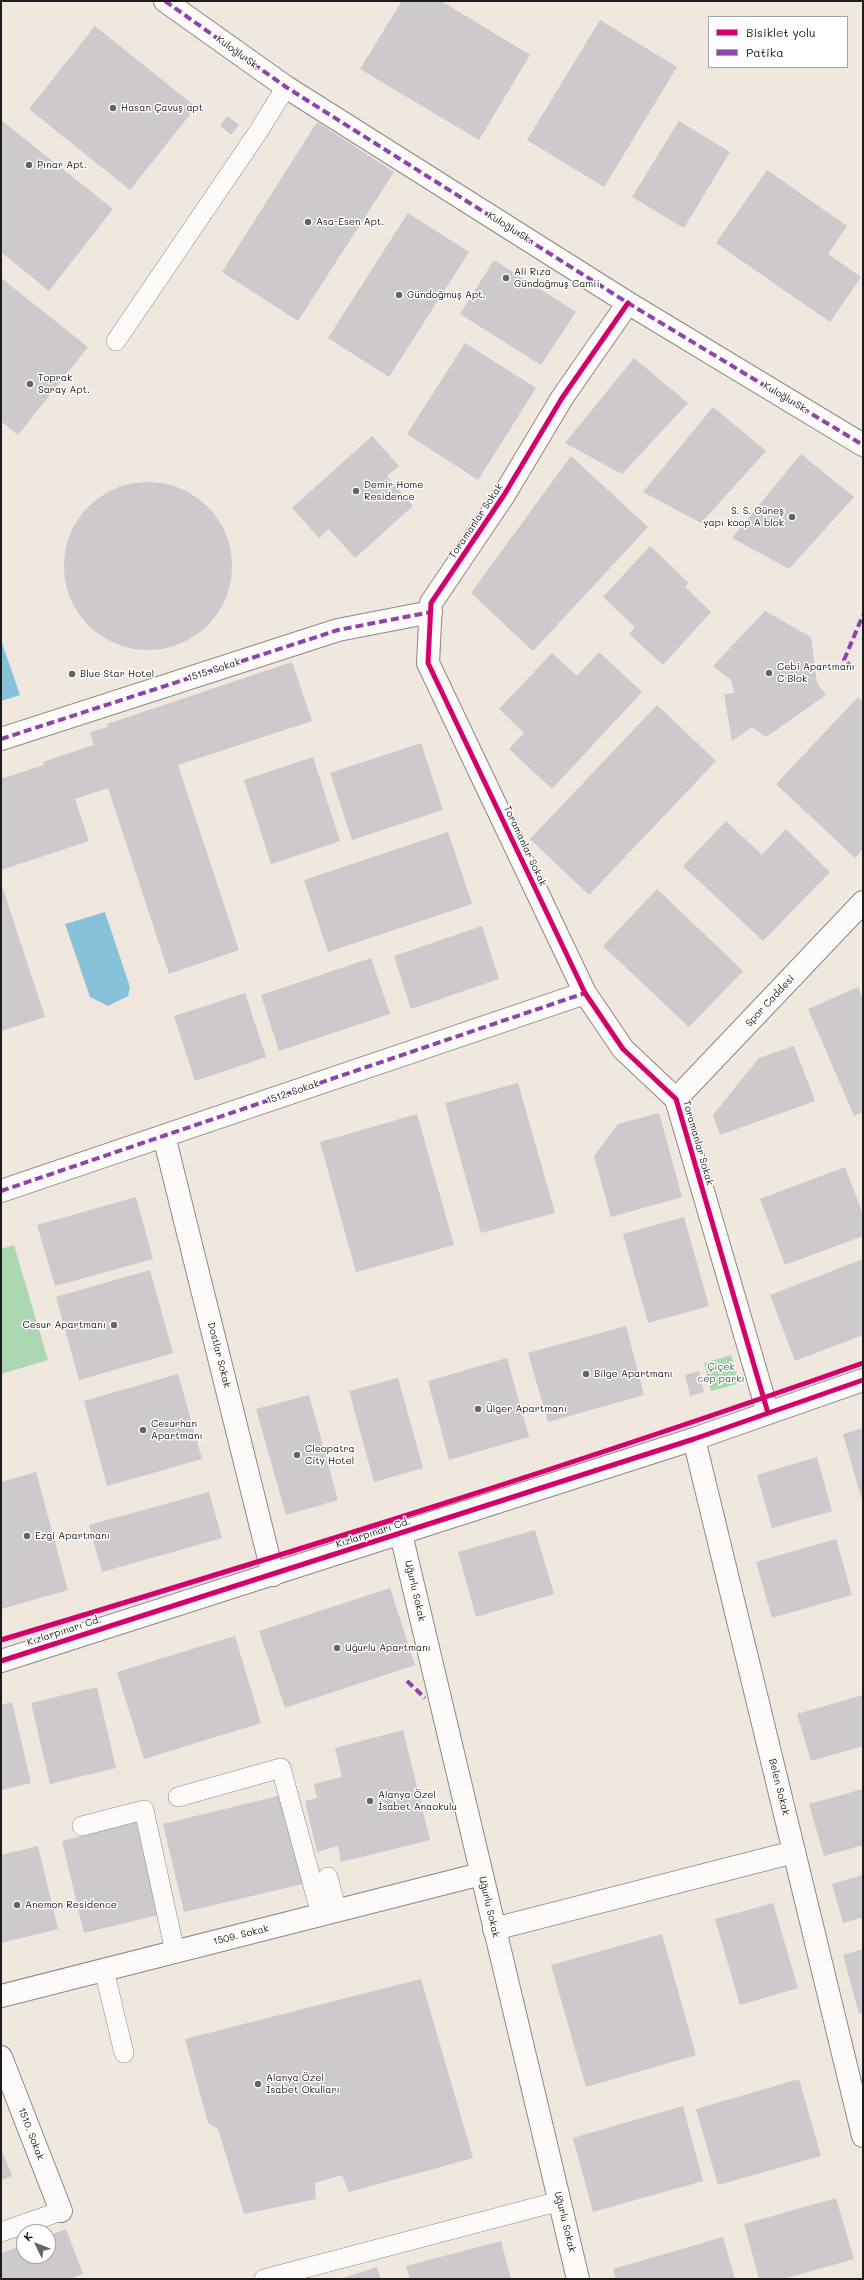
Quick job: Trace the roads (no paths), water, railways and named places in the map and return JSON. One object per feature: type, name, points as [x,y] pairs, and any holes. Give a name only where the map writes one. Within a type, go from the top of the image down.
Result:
[{"type":"street","name":"Kuloğlu Sk.","points":[[165,1],[286,88],[628,303],[863,445]]},
{"type":"street","name":"Toramanlar Sokak","points":[[628,303],[562,398],[504,495],[431,603],[428,663],[585,993],[623,1049],[676,1099],[768,1413]]},
{"type":"street","name":"1515. Sokak","points":[[1,739],[338,630],[431,612]]},
{"type":"street","name":"Spor Caddesi","points":[[676,1099],[863,902]]},
{"type":"street","name":"1512. Sokak","points":[[1,1191],[585,993]]},
{"type":"street","name":"Dostlar Sokak","points":[[164,1136],[274,1575]]},
{"type":"street","name":"Kızlarpınarı Cd.","points":[[1,1661],[274,1575],[694,1439],[863,1380]]},
{"type":"street","name":"Belen Sokak","points":[[694,1439],[863,2136]]},
{"type":"street","name":"Uğurlu Sokak","points":[[401,1534],[578,2279]]},
{"type":"street","points":[[494,1929],[794,1852]]},
{"type":"street","name":"1509. Sokak","points":[[1,1996],[481,1874]]},
{"type":"street","name":"1510. Sokak","points":[[1,2057],[61,2211]]},
{"type":"lane","points":[[116,341],[258,132],[286,88]]},
{"type":"lane","points":[[178,1797],[280,1768],[329,1913]]},
{"type":"lane","points":[[82,1826],[144,1810],[175,1952]]},
{"type":"lane","points":[[328,1877],[329,1913]]},
{"type":"lane","points":[[104,1970],[124,2053]]},
{"type":"lane","points":[[264,2279],[560,2200]]},
{"type":"lane","points":[[1,2232],[61,2211]]},
{"type":"water","points":[[1,640],[20,695],[1,701]]},
{"type":"water","points":[[105,912],[130,987],[128,996],[108,1006],[90,997],[65,924]]},
{"type":"place","name":"Hasan Çavuş apt","points":[[113,108]]},
{"type":"place","name":"Pınar Apt.","points":[[29,165]]},
{"type":"place","name":"Asa-Esen Apt.","points":[[308,222]]},
{"type":"place","name":"Ali Rıza Gündoğmuş Camii","points":[[506,278]]},
{"type":"place","name":"Gündoğmuş Apt.","points":[[399,295]]},
{"type":"place","name":"Toprak Saray Apt.","points":[[30,384]]},
{"type":"place","name":"Demir Home Residence","points":[[356,491]]},
{"type":"place","name":"S. S. Güneş yapı koop A blok","points":[[792,517]]},
{"type":"place","name":"Cebi Apartmanı C Blok","points":[[769,673]]},
{"type":"place","name":"Blue Star Hotel","points":[[72,674]]},
{"type":"place","name":"Cesur Apartmanı","points":[[114,1325]]},
{"type":"place","name":"Bilge Apartmanı","points":[[586,1374]]},
{"type":"place","name":"Ülger Apartmanı","points":[[478,1409]]},
{"type":"place","name":"Cesurhan Apartmanı","points":[[143,1430]]},
{"type":"place","name":"Cleopatra City Hotel","points":[[297,1455]]},
{"type":"place","name":"Ezgi Apartmanı","points":[[27,1536]]},
{"type":"place","name":"Uğurlu Apartmanı","points":[[337,1648]]},
{"type":"place","name":"Alanya Özel İsabet Anaokulu","points":[[370,1801]]},
{"type":"place","name":"Anemon Residence","points":[[17,1905]]},
{"type":"place","name":"Alanya Özel İsabet Okulları","points":[[258,2084]]},
{"type":"park label","name":"Çiçek cep parkı","points":[[721,1372]]}]
